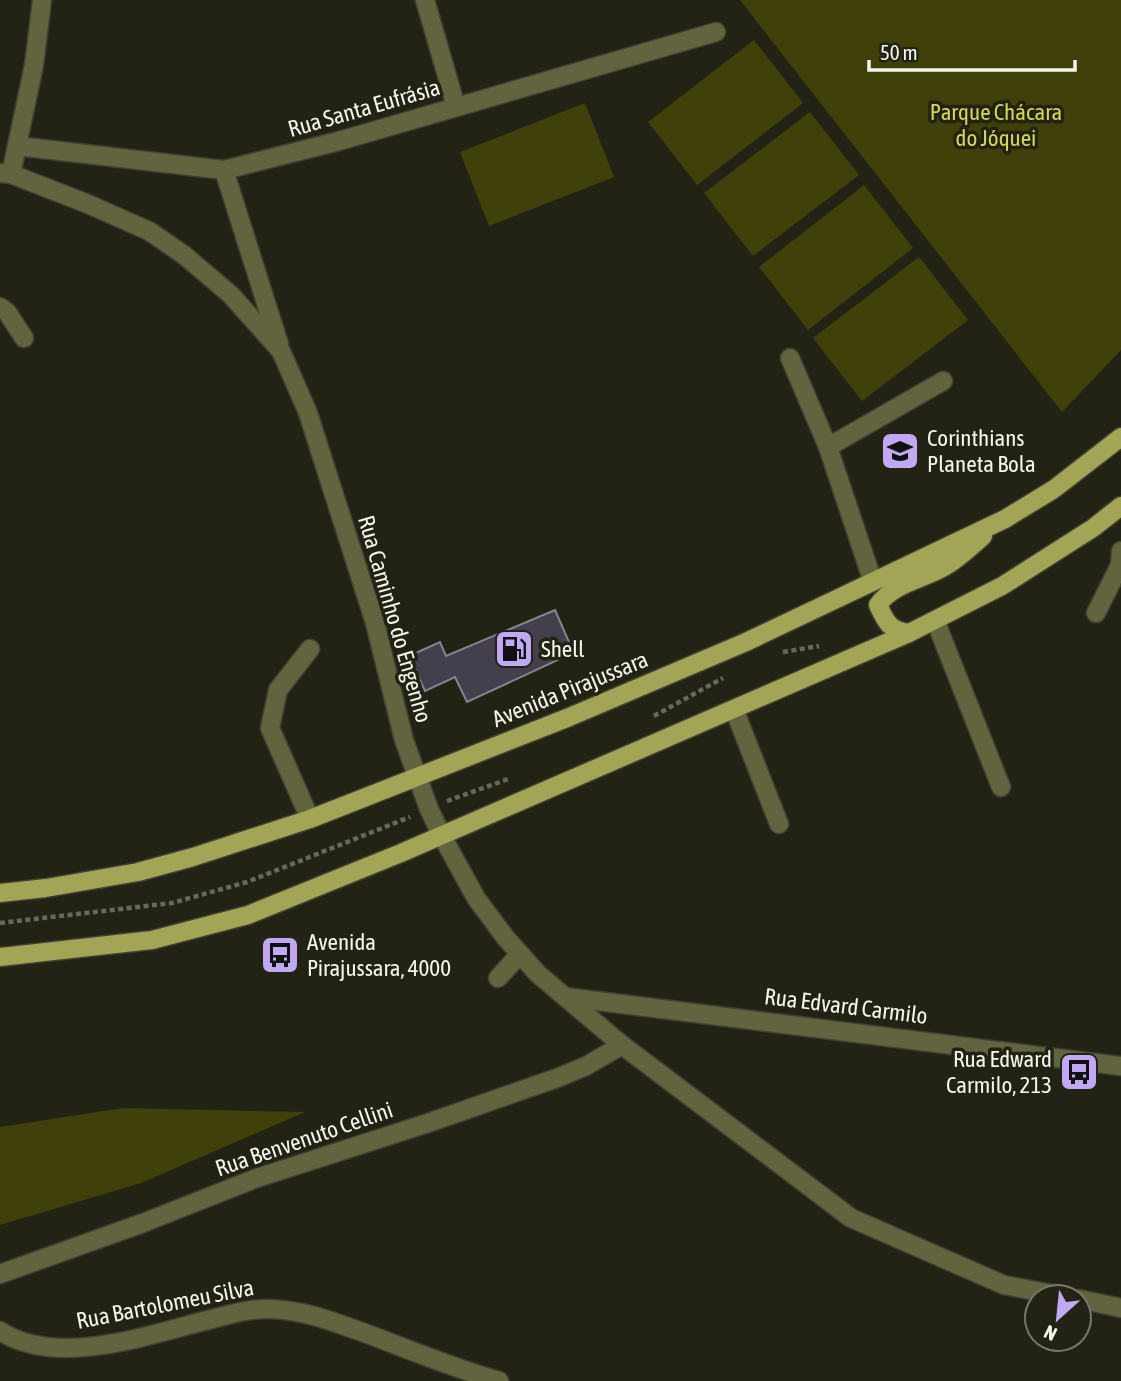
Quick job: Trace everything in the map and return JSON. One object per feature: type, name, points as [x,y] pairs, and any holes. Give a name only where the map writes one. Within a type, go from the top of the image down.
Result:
[{"type":"main road","name":"Avenida Pirajussara","points":[[0,893],[138,872],[310,820],[567,718],[734,648],[1005,519],[1054,489],[1121,437]]},
{"type":"main road","points":[[0,957],[152,940],[248,915],[442,836],[909,633],[1002,586],[1121,508]]},
{"type":"main road","points":[[909,633],[888,627],[878,605],[883,598],[948,565],[1005,519]]},
{"type":"street","points":[[6,173],[17,146],[34,65],[42,0]]},
{"type":"street","points":[[425,0],[456,107]]},
{"type":"street","name":"Rua Santa Eufrásia","points":[[17,146],[224,170],[287,156],[716,33]]},
{"type":"street","points":[[224,170],[281,351]]},
{"type":"street","name":"Rua Caminho do Engenho","points":[[6,173],[149,231],[184,255],[231,295],[281,351],[308,413],[375,623],[404,740],[418,776],[442,836],[476,898],[520,954],[565,997],[622,1045],[851,1218],[1004,1284],[1023,1288]]},
{"type":"street","points":[[0,307],[7,312],[24,338]]},
{"type":"street","points":[[790,358],[828,447],[873,582]]},
{"type":"street","points":[[828,447],[943,382]]},
{"type":"street","points":[[1096,613],[1119,565],[1121,551]]},
{"type":"street","points":[[935,620],[1001,787]]},
{"type":"street","points":[[310,649],[278,690],[270,727],[310,820]]},
{"type":"street","points":[[734,709],[779,824]]},
{"type":"street","points":[[498,978],[520,954]]},
{"type":"street","name":"Rua Edvard Carmilo","points":[[565,997],[1121,1066]]},
{"type":"street","name":"Rua Benvenuto Cellini","points":[[0,1274],[143,1223],[254,1179],[557,1078],[586,1066],[622,1045]]},
{"type":"street","points":[[1093,1302],[1121,1308]]},
{"type":"street","name":"Rua Bartolomeu Silva","points":[[0,1331],[26,1343],[65,1348],[107,1344],[236,1313],[268,1309],[312,1314],[464,1377],[499,1381]]},
{"type":"green space","name":"Parque Chácara do Jóquei","points":[[740,0],[1121,0],[1121,350],[1062,412]]},
{"type":"green space","points":[[754,40],[803,103],[697,185],[648,122]]},
{"type":"green space","points":[[585,103],[614,177],[489,226],[460,152]]},
{"type":"green space","points":[[810,112],[859,175],[753,256],[704,193]]},
{"type":"green space","points":[[864,185],[913,248],[808,330],[759,267]]},
{"type":"green space","points":[[919,257],[968,320],[862,401],[813,338]]},
{"type":"green space","points":[[123,1108],[305,1112],[141,1183],[0,1225],[0,1127]]},
{"type":"building","name":"Shell","points":[[555,610],[569,642],[562,658],[467,702],[455,677],[425,691],[409,656],[440,642],[446,656]]},
{"type":"place","name":"Corinthians Planeta Bola","points":[[900,451]]},
{"type":"place","name":"Shell","points":[[514,649]]},
{"type":"place","name":"Avenida Pirajussara, 4000","points":[[280,955]]},
{"type":"place","name":"Rua Edward Carmilo, 213","points":[[1079,1072]]}]
